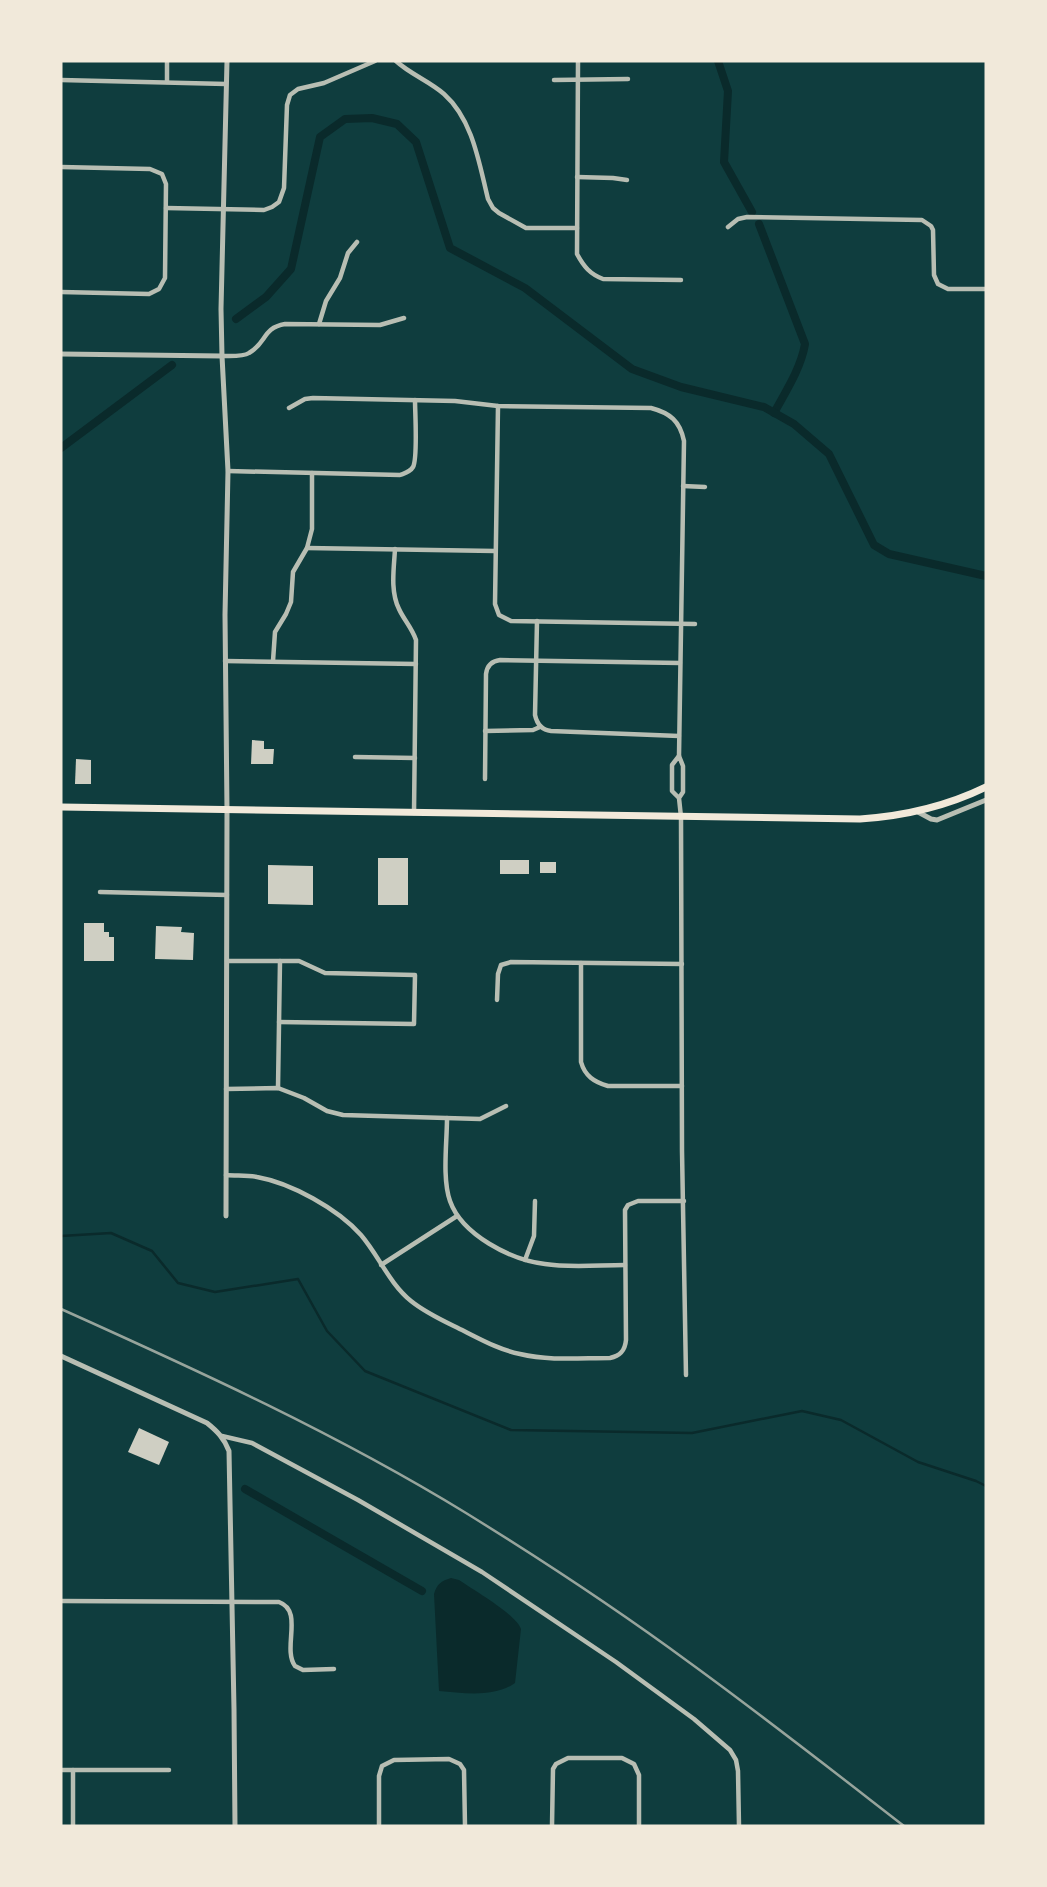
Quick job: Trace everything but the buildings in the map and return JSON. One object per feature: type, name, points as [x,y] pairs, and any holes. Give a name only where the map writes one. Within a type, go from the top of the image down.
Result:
[{"type":"main road","points":[[61,807],[860,819],[918,812],[954,801],[986,787]]},
{"type":"street","points":[[167,61],[167,82]]},
{"type":"street","points":[[226,1216],[227,810],[225,661],[228,471],[221,309],[227,61]]},
{"type":"street","points":[[166,208],[264,210],[272,208],[279,202],[284,188],[287,105],[290,95],[298,89],[324,83],[375,61]]},
{"type":"street","points":[[396,61],[444,94],[461,115],[471,135],[488,199],[493,208],[526,228],[576,228]]},
{"type":"street","points":[[578,61],[577,254],[583,265],[592,275],[603,279],[681,280]]},
{"type":"street","points":[[554,80],[628,79]]},
{"type":"street","points":[[61,80],[226,84]]},
{"type":"street","points":[[61,168],[150,169],[162,174],[166,184],[165,278],[160,289],[148,294],[61,292]]},
{"type":"street","points":[[577,177],[627,180]]},
{"type":"street","points":[[728,227],[738,219],[747,217],[922,220],[934,230],[934,275],[938,284],[948,289],[986,289]]},
{"type":"street","points":[[319,324],[326,301],[340,278],[348,253],[357,242]]},
{"type":"street","points":[[61,354],[222,356],[248,354],[259,345],[269,330],[276,325],[380,325],[404,318]]},
{"type":"street","points":[[289,408],[305,399],[313,398],[455,401],[498,406],[651,408],[666,412],[677,421],[682,431],[684,441],[679,756],[683,766],[683,792],[679,798],[681,817],[686,1375]]},
{"type":"street","points":[[228,471],[400,475],[409,472],[414,466],[415,400]]},
{"type":"street","points":[[498,406],[495,604],[499,615],[511,621],[696,624]]},
{"type":"street","points":[[273,661],[275,632],[291,602],[293,572],[307,548],[312,529],[312,473]]},
{"type":"street","points":[[683,486],[705,487]]},
{"type":"street","points":[[307,548],[496,552]]},
{"type":"street","points":[[395,549],[394,585],[396,601],[416,640],[414,812]]},
{"type":"street","points":[[537,621],[536,718],[540,727]]},
{"type":"street","points":[[485,779],[486,674],[491,664],[500,660],[680,663]]},
{"type":"street","points":[[225,661],[416,664]]},
{"type":"street","points":[[485,731],[533,730],[540,727],[551,731],[679,736]]},
{"type":"street","points":[[679,756],[672,766],[672,792],[679,798]]},
{"type":"street","points":[[355,757],[415,758]]},
{"type":"street","points":[[918,812],[937,820],[986,800]]},
{"type":"street","points":[[100,892],[227,895]]},
{"type":"street","points":[[227,961],[300,961],[325,973],[415,976],[414,1024],[279,1022]]},
{"type":"street","points":[[278,1088],[280,961]]},
{"type":"street","points":[[497,1000],[498,974],[501,965],[511,962],[682,964]]},
{"type":"street","points":[[581,963],[581,1062],[583,1070],[597,1083],[608,1086],[682,1086]]},
{"type":"street","points":[[226,1088],[278,1088],[304,1098],[327,1111],[343,1115],[480,1119],[506,1106]]},
{"type":"street","points":[[447,1118],[446,1184],[450,1201],[457,1216],[473,1232],[493,1246],[525,1260],[546,1264],[625,1264]]},
{"type":"street","points":[[226,1175],[256,1176],[279,1183],[313,1199],[335,1212],[360,1235],[398,1288],[411,1301],[432,1316],[498,1348],[542,1358],[610,1358],[618,1356],[623,1352],[626,1340],[624,1216],[628,1205],[638,1201],[684,1201]]},
{"type":"street","points":[[525,1260],[534,1236],[535,1201]]},
{"type":"street","points":[[381,1265],[457,1216]]},
{"type":"street","points":[[61,1356],[207,1423],[222,1436],[229,1451],[235,1826]]},
{"type":"street","points":[[222,1436],[252,1443],[358,1500],[482,1572],[616,1662],[694,1719],[730,1750],[736,1760],[739,1826]]},
{"type":"street","points":[[61,1601],[279,1602],[287,1606],[291,1614],[291,1659],[295,1666],[303,1670],[334,1669]]},
{"type":"street","points":[[552,1826],[552,1774],[556,1764],[568,1758],[622,1758],[634,1764],[639,1775],[639,1826]]},
{"type":"street","points":[[379,1826],[379,1776],[382,1766],[394,1760],[450,1759],[460,1764],[465,1775],[465,1826]]},
{"type":"street","points":[[61,1770],[170,1770]]},
{"type":"street","points":[[73,1770],[73,1826]]},
{"type":"water","points":[[451,1578],[459,1580],[518,1623],[521,1629],[515,1683],[507,1688],[488,1693],[439,1691],[434,1594],[440,1583]]},
{"type":"waterway","points":[[718,61],[728,91],[724,162],[752,212]]},
{"type":"waterway","points":[[236,319],[266,297],[291,269],[320,137],[345,119],[372,118],[397,124],[416,142],[450,248],[525,288],[632,369],[681,387],[764,407],[794,424],[829,454],[874,545],[889,554],[986,576]]},
{"type":"waterway","points":[[759,224],[805,344],[797,371],[774,413]]},
{"type":"waterway","points":[[61,448],[172,365]]},
{"type":"waterway","points":[[61,1236],[111,1233],[152,1251],[178,1283],[215,1292],[298,1279],[327,1331],[365,1371],[511,1430],[692,1433],[802,1411],[841,1420],[918,1462],[986,1486]]},
{"type":"waterway","points":[[245,1489],[422,1591]]},
{"type":"railway","points":[[61,1309],[216,1380],[318,1430],[466,1513],[580,1586],[663,1643],[771,1723],[904,1826]]}]
